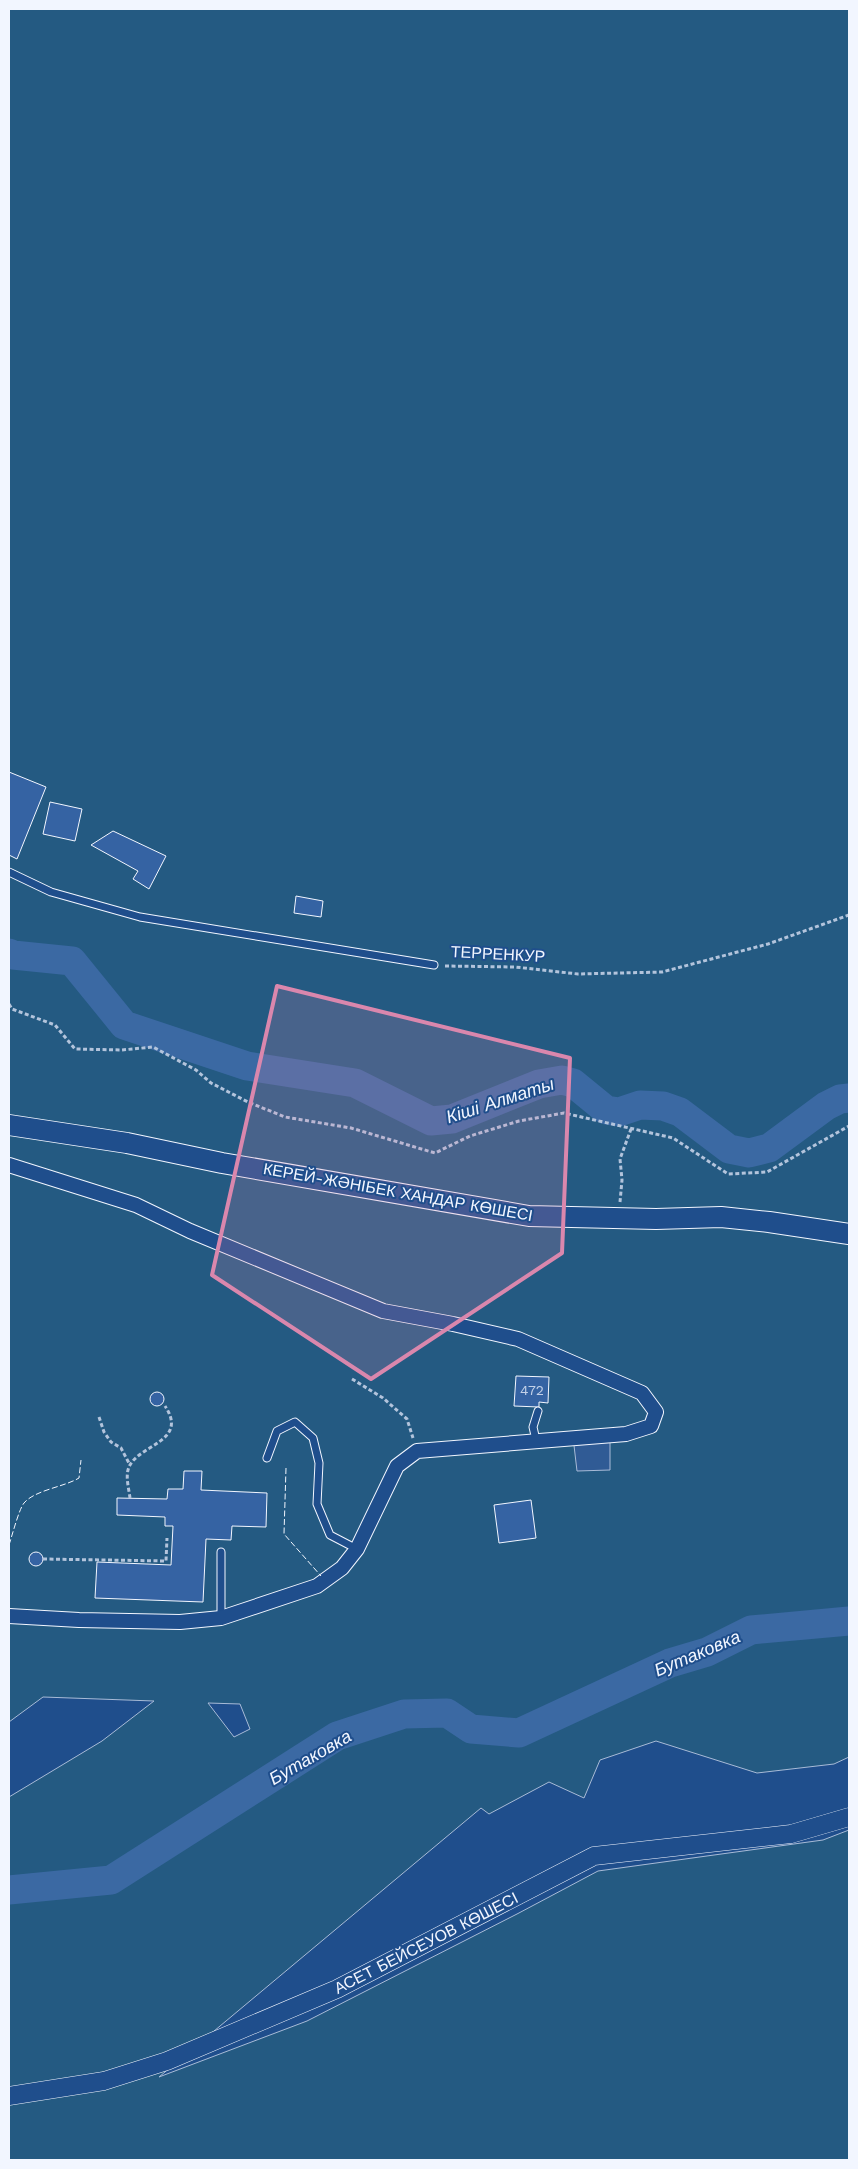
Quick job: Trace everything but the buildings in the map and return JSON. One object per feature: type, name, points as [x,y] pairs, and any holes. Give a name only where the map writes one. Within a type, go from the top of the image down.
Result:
[{"type":"main road","name":"КЕРЕЙ-ЖӘНІБЕК ХАНДАР КӨШЕСІ","points":[[9,1125],[127,1144],[222,1163],[387,1190],[528,1216],[618,1219],[721,1217],[849,1234]]},
{"type":"street","points":[[9,1165],[136,1205],[190,1231],[383,1311],[518,1339],[642,1393],[656,1412],[651,1426],[626,1434],[417,1451],[397,1466],[357,1549],[342,1568],[317,1586],[221,1618],[180,1622],[79,1620],[9,1616]]},
{"type":"street","name":"АСЕТ БЕЙСЕУОВ КӨШЕСІ","points":[[9,2096],[104,2081],[167,2061],[338,1989],[594,1856],[791,1834],[849,1817]]},
{"type":"lane","name":"ТЕРРЕНКУР","points":[[9,872],[51,892],[140,917],[398,958],[434,966]]},
{"type":"lane","points":[[536,1440],[533,1427],[538,1411]]},
{"type":"lane","points":[[267,1458],[278,1431],[294,1422],[313,1438],[319,1463],[316,1504],[330,1535],[357,1549]]},
{"type":"lane","points":[[221,1552],[221,1618]]},
{"type":"path","name":"ТЕРРЕНКУР","points":[[434,966],[515,967],[578,974],[662,972],[768,944],[849,915]]},
{"type":"path","points":[[9,1004],[12,1010],[55,1025],[76,1049],[122,1050],[153,1047],[196,1070],[211,1083],[248,1102],[285,1116],[352,1128],[435,1153],[478,1134],[519,1122],[564,1113],[673,1138],[728,1174],[767,1172],[849,1126]]},
{"type":"path","points":[[618,1219],[622,1180],[620,1159],[631,1129]]},
{"type":"path","points":[[352,1379],[383,1398],[408,1419],[417,1451]]},
{"type":"path","points":[[130,1498],[127,1472],[137,1456],[166,1437],[170,1426],[170,1413],[165,1406]]},
{"type":"path","points":[[99,1417],[104,1432],[111,1442],[121,1448],[130,1465]]},
{"type":"path","points":[[43,1559],[166,1561],[168,1538]]},
{"type":"highlighted area","points":[[277,986],[570,1058],[562,1253],[371,1379],[212,1275]]},
{"type":"shaded area","points":[[9,9],[849,9],[849,1757],[834,1764],[757,1773],[656,1741],[600,1760],[584,1798],[549,1782],[489,1814],[481,1808],[159,2077],[307,2021],[598,1871],[823,1840],[849,1830],[849,2160],[9,2160],[9,1797],[102,1741],[154,1701],[43,1697],[9,1722]],"holes":[[[208,1703],[240,1704],[250,1729],[234,1737]]]},
{"type":"shaded area","points":[[610,1435],[610,1470],[577,1471],[573,1437]]},
{"type":"waterway","name":"Кіші Алматы","points":[[9,953],[72,961],[124,1025],[247,1066],[355,1083],[431,1121],[452,1119],[539,1084],[562,1080],[573,1083],[606,1110],[619,1112],[640,1105],[663,1106],[680,1112],[729,1149],[749,1153],[769,1148],[826,1106],[840,1099],[849,1098]]},
{"type":"waterway","name":"Бутаковка","points":[[9,1890],[111,1880],[337,1736],[404,1714],[447,1713],[471,1729],[519,1733],[670,1663],[707,1652],[751,1630],[849,1621]]},
{"type":"fence","points":[[9,1545],[24,1503],[35,1495],[79,1478],[81,1460]]},
{"type":"fence","points":[[286,1468],[284,1534],[321,1576]]}]
